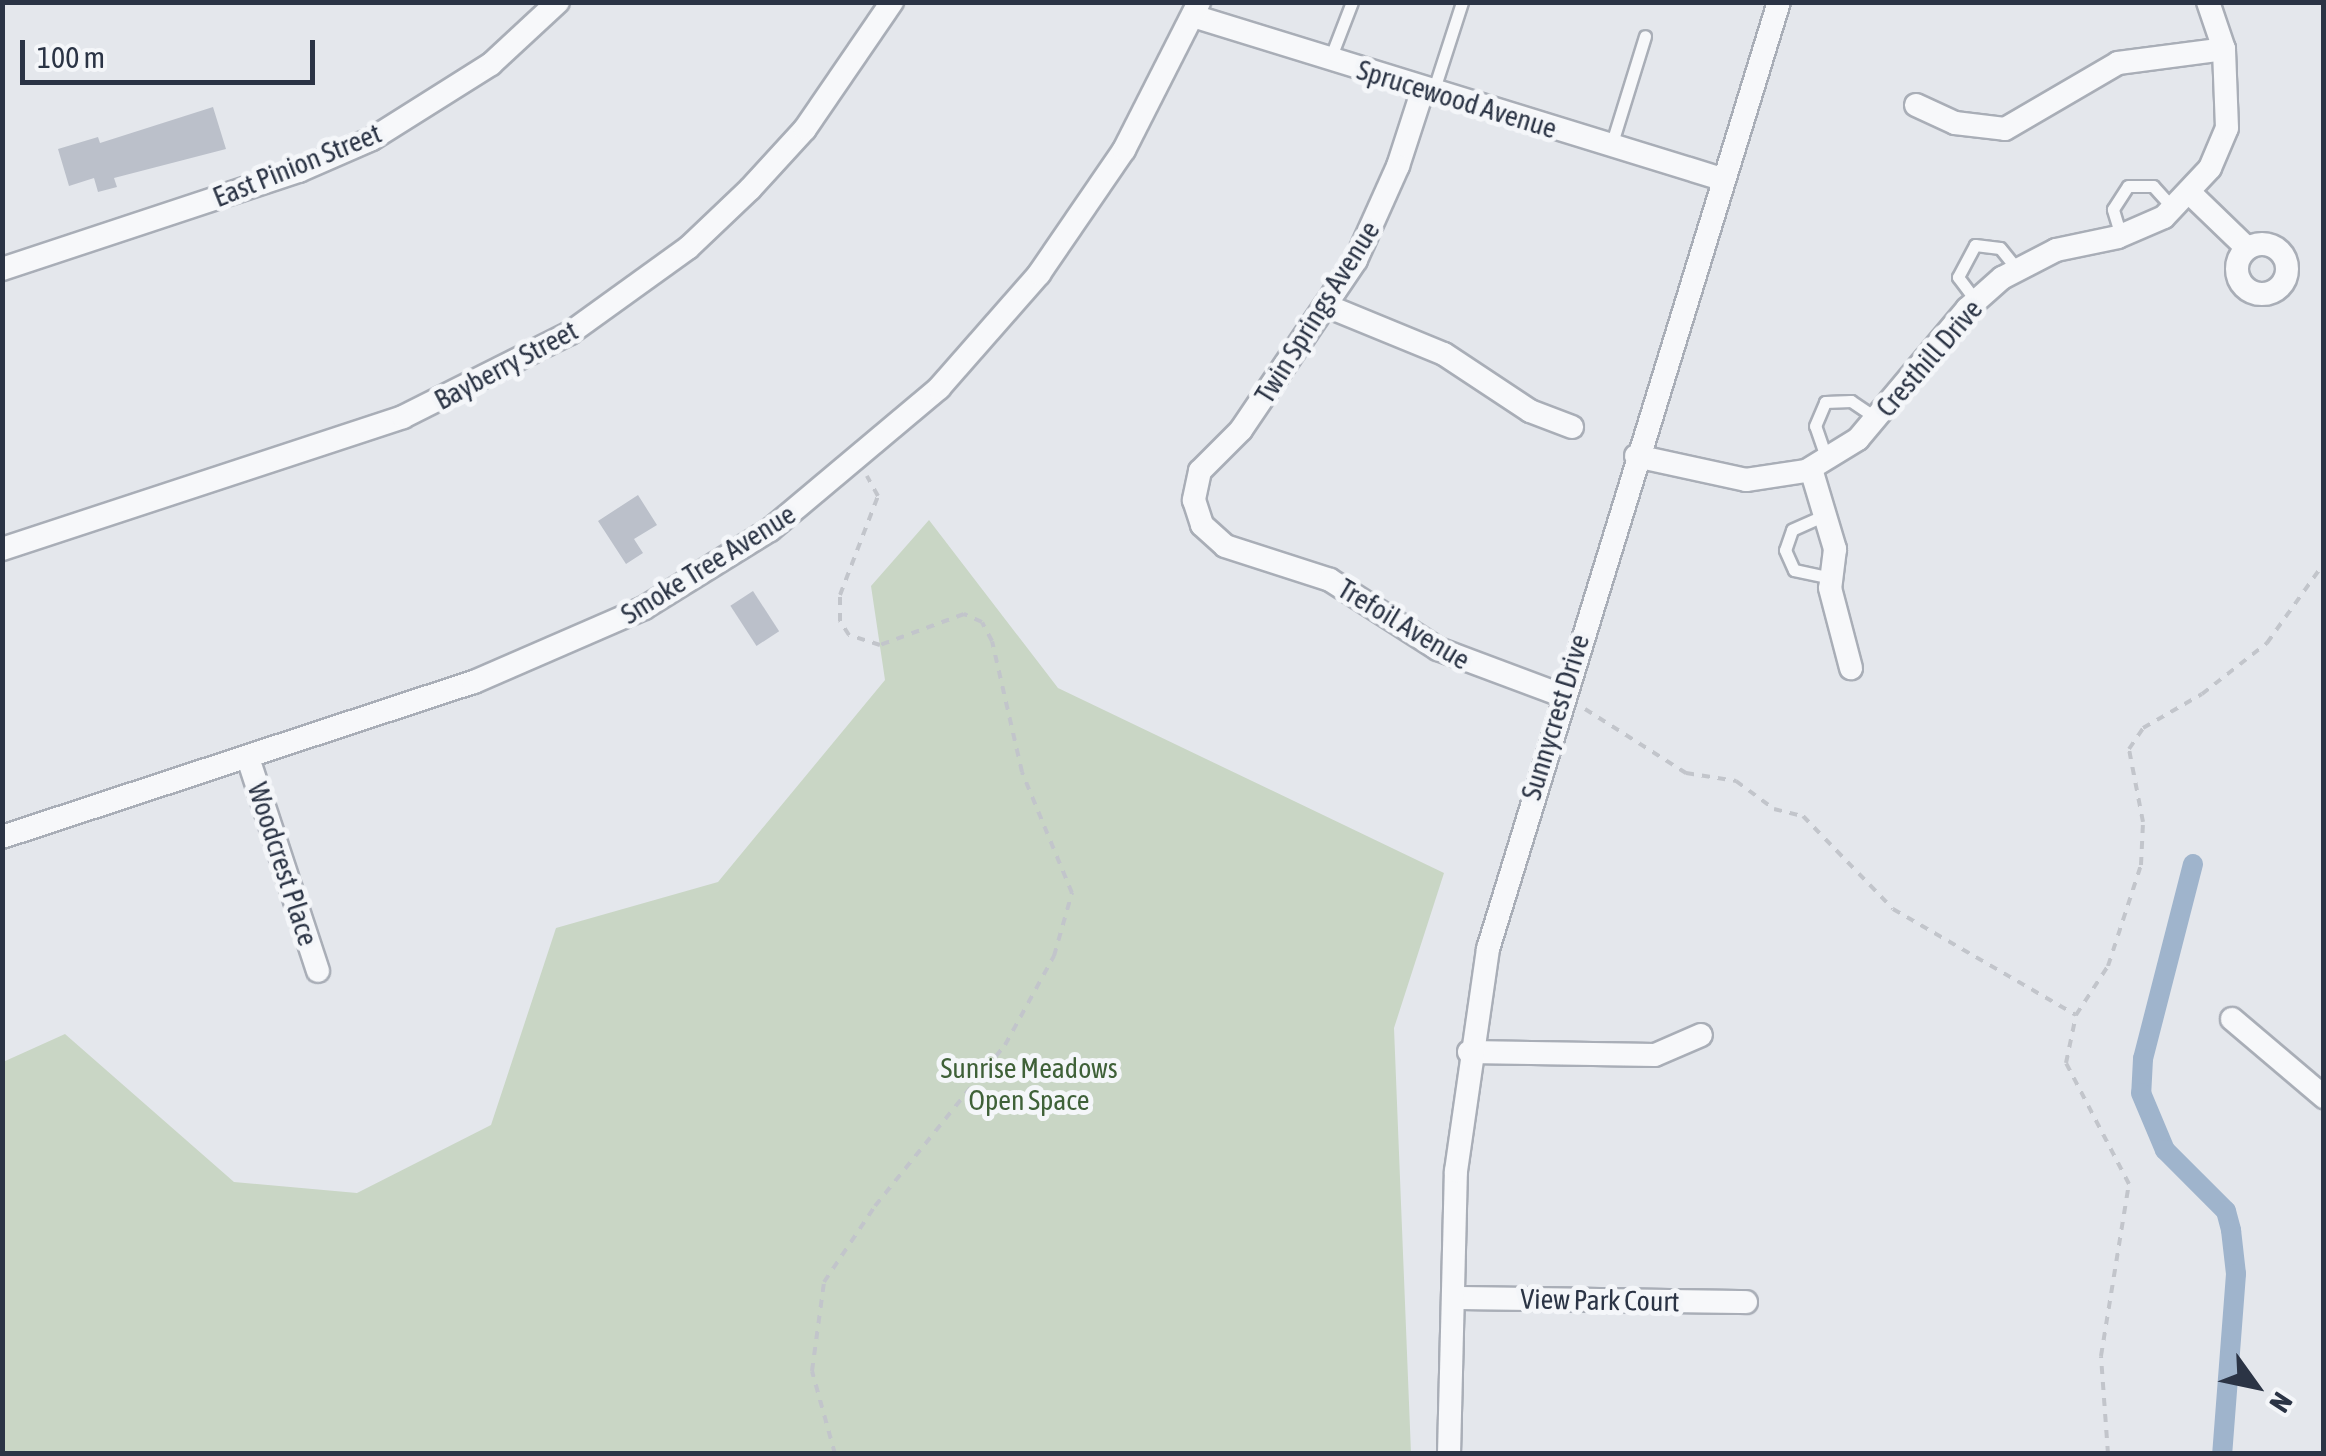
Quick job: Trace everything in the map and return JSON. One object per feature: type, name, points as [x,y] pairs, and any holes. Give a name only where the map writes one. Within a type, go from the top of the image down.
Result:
[{"type":"street","name":"East Pinion Street","points":[[2,269],[300,170],[372,139],[491,64],[558,2]]},
{"type":"street","name":"Bayberry Street","points":[[2,548],[403,416],[570,334],[688,248],[750,189],[805,129],[892,2]]},
{"type":"street","name":"Sunnycrest Drive","points":[[1450,1454],[1456,1171],[1469,1052],[1504,881],[1779,2]]},
{"type":"street","points":[[2208,2],[2224,49],[2226,128],[2182,202],[2246,248]]},
{"type":"street","name":"Sprucewood Avenue","points":[[1196,9],[1330,60],[1722,179]]},
{"type":"street","name":"Smoke Tree Avenue","points":[[2,837],[474,682],[586,637],[707,572],[856,463],[939,388],[1039,274],[1124,150],[1196,9]]},
{"type":"street","points":[[1916,104],[1956,123],[2005,130],[2118,63],[2224,49]]},
{"type":"street","name":"Twin Springs Avenue","points":[[1200,518],[1194,500],[1200,471],[1242,430],[1328,306],[1381,210],[1428,90]]},
{"type":"street","name":"Cresthill Drive","points":[[1819,465],[1876,418],[1976,302],[2018,269],[2056,250],[2120,236],[2182,202]]},
{"type":"street","points":[[1328,306],[1444,354],[1530,411],[1572,427]]},
{"type":"street","points":[[1636,456],[1746,480],[1819,465],[1825,515],[1835,549],[1833,578],[1851,668]]},
{"type":"street","name":"Trefoil Avenue","points":[[1200,518],[1225,546],[1330,580],[1438,649],[1561,696]]},
{"type":"street","name":"Woodcrest Place","points":[[248,758],[318,971]]},
{"type":"street","points":[[2232,1020],[2324,1096]]},
{"type":"street","points":[[1469,1052],[1655,1055],[1701,1036]]},
{"type":"street","name":"View Park Court","points":[[1454,1298],[1746,1302]]},
{"type":"lane","points":[[1330,60],[1352,2]]},
{"type":"lane","points":[[1428,90],[1462,2]]},
{"type":"lane","points":[[1611,146],[1645,36]]},
{"type":"lane","points":[[2120,236],[2113,209],[2128,186],[2153,186],[2182,202]]},
{"type":"lane","points":[[1976,302],[1958,277],[1975,245],[2000,248],[2018,269]]},
{"type":"lane","points":[[1819,465],[1815,414],[1824,402],[1851,401],[1876,418]]},
{"type":"lane","points":[[1825,515],[1792,530],[1786,550],[1794,570],[1833,578]]},
{"type":"path","points":[[836,1454],[814,1394],[813,1339],[824,1282],[876,1206],[1006,1045],[1054,956],[1072,893],[1022,772],[982,622],[964,614],[880,645],[849,635],[840,621],[840,595],[878,496],[856,463]]},
{"type":"path","points":[[2108,1454],[2101,1356],[2129,1184],[2066,1063],[2076,1016],[2108,966],[2140,865],[2143,822],[2129,762],[2134,737],[2267,643],[2324,562]]},
{"type":"path","points":[[1561,696],[1686,774],[1736,781],[1774,809],[1803,816],[1893,909],[2076,1016]]},
{"type":"green space","name":"Sunrise Meadows Open Space","points":[[929,520],[1058,688],[1444,873],[1394,1028],[1411,1453],[3,1453],[3,1062],[65,1034],[234,1182],[357,1193],[491,1125],[556,928],[718,882],[885,680],[871,586]]},
{"type":"building","points":[[213,107],[226,149],[114,178],[117,187],[98,192],[94,178],[69,186],[58,149],[98,137],[100,143]]},
{"type":"building","points":[[638,495],[657,525],[634,539],[643,553],[626,564],[598,521]]},
{"type":"building","points":[[753,591],[779,631],[756,646],[730,606]]},
{"type":"waterway","points":[[2193,864],[2143,1059],[2141,1093],[2165,1150],[2226,1211],[2231,1230],[2236,1274],[2222,1454]]}]
